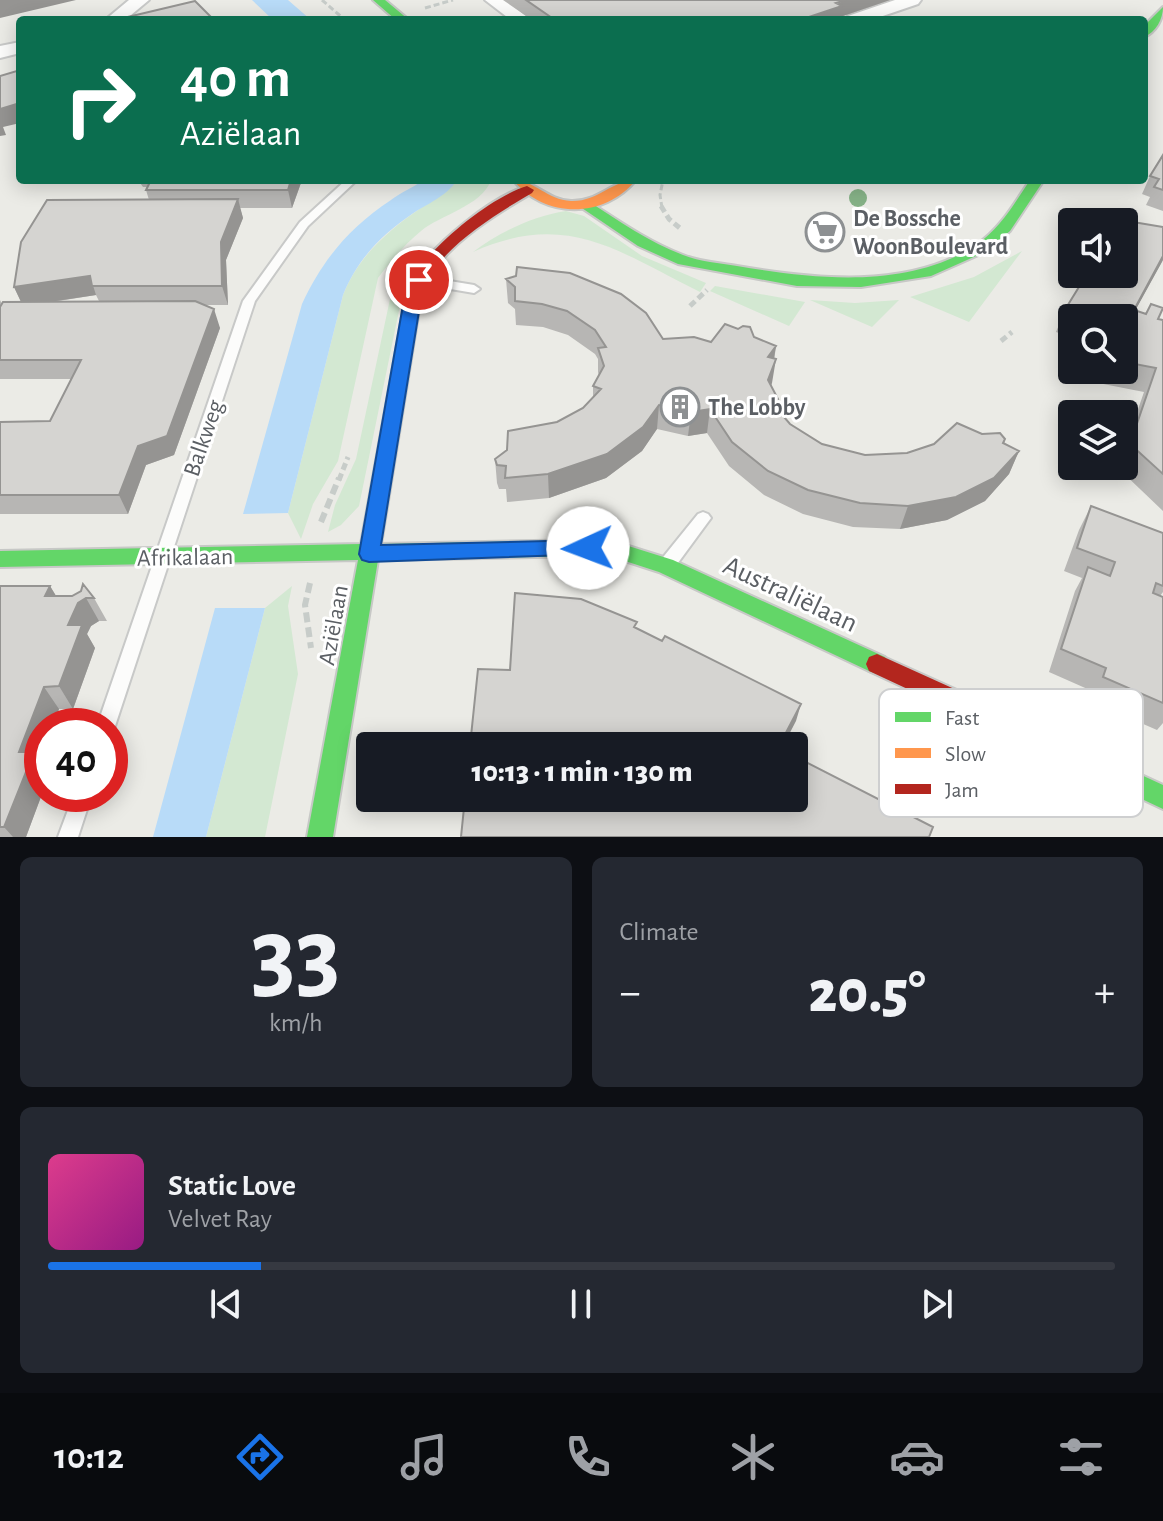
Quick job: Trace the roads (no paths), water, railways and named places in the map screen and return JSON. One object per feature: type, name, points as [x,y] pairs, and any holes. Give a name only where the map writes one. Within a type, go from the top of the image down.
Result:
[{"type":"street","points":[[119,16],[140,0]]},
{"type":"street","points":[[355,0],[374,16]]},
{"type":"street","points":[[378,0],[398,16]]},
{"type":"street","points":[[494,0],[516,16]]},
{"type":"street","points":[[866,16],[912,0]]},
{"type":"street","points":[[583,204],[663,255],[769,278],[822,283],[888,280],[925,273],[956,262],[987,245],[1005,228],[1034,184]]},
{"type":"street","points":[[524,185],[546,201],[583,204],[626,193]]},
{"type":"street","name":"Aziëlaan","points":[[320,837],[411,305],[419,280],[445,251],[490,217],[524,185]]},
{"type":"street","name":"Aziëlaan","points":[[490,217],[546,201]]},
{"type":"street","points":[[654,228],[712,264]]},
{"type":"street","name":"Australiëlaan","points":[[369,554],[588,548],[622,552],[666,566],[931,689]]},
{"type":"street","name":"Afrikalaan","points":[[0,559],[369,554]]},
{"type":"street","name":"Australiëlaan","points":[[1143,788],[1163,797]]},
{"type":"lane","name":"Balkweg","points":[[112,708],[249,301],[304,224],[348,184]]},
{"type":"lane","points":[[419,280],[474,289]]},
{"type":"lane","points":[[666,566],[703,518]]},
{"type":"lane","points":[[68,837],[77,812]]},
{"type":"water","points":[[252,0],[288,0],[306,16],[269,16]]},
{"type":"water","points":[[416,184],[454,184],[380,240],[349,282],[343,295],[288,513],[243,514],[302,304],[328,259],[350,233]]},
{"type":"water","points":[[215,608],[265,608],[206,837],[153,837]]},
{"type":"place","name":"De Bossche WoonBoulevard","points":[[825,232]]},
{"type":"place","name":"The Lobby","points":[[680,407]]}]
